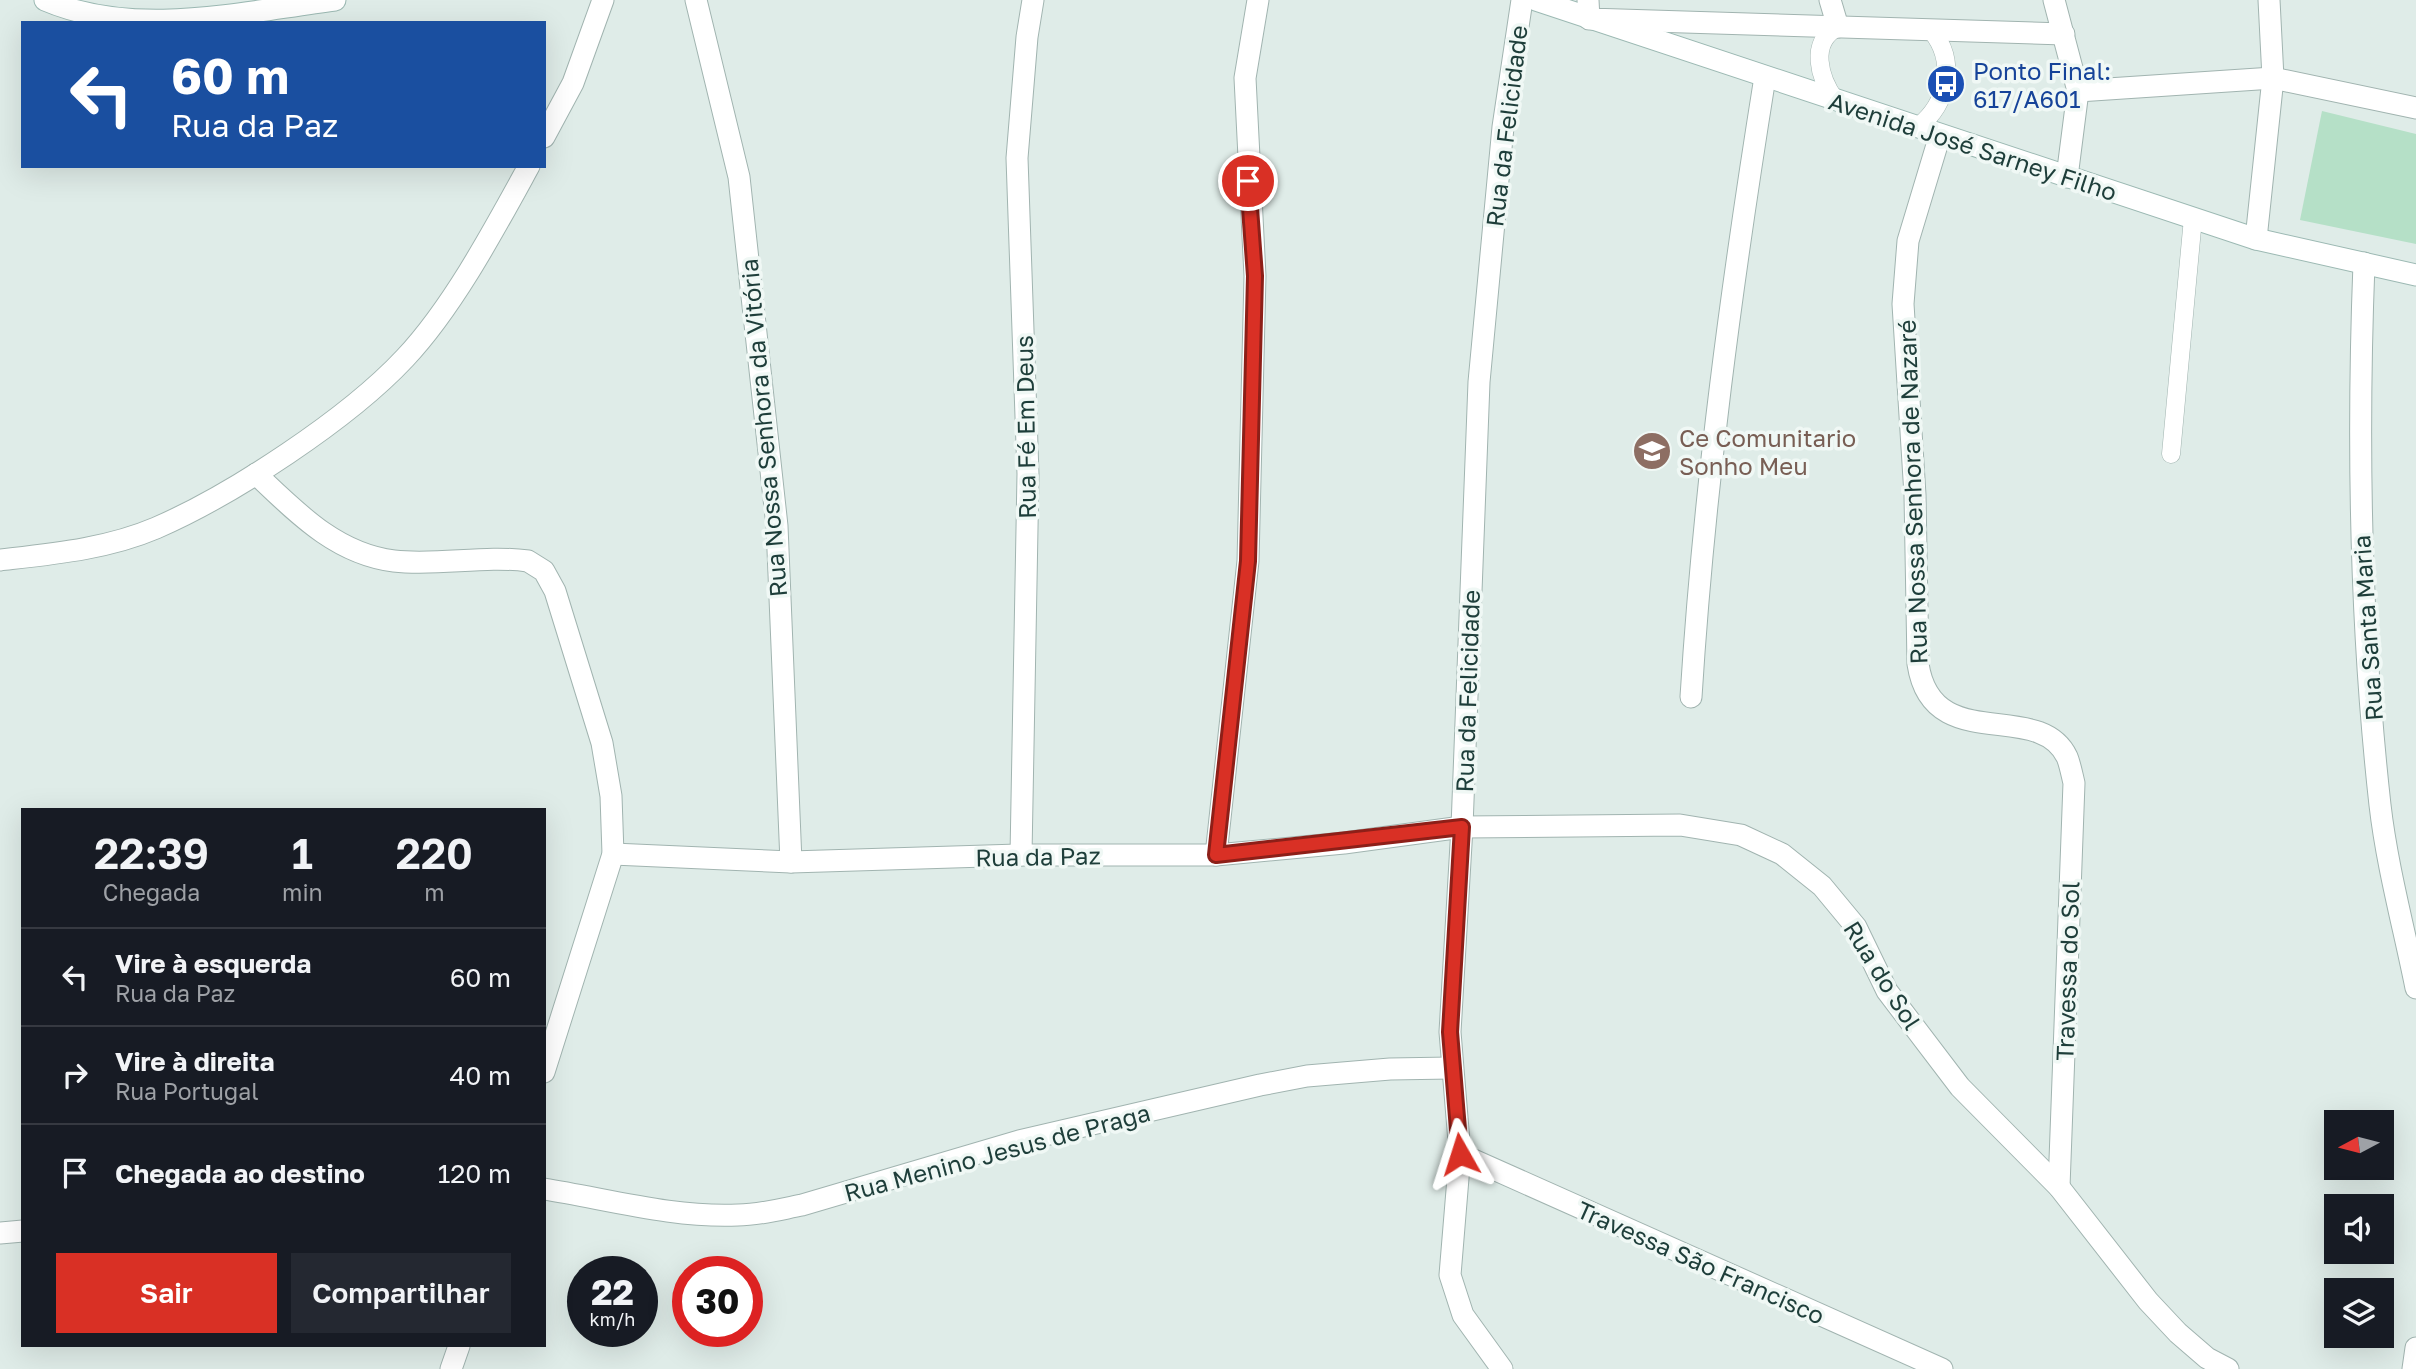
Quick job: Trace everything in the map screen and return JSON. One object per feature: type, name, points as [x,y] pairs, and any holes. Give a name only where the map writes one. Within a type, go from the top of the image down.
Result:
[{"type":"street","points":[[45,0],[88,13],[128,20],[172,21],[335,0]]},
{"type":"street","points":[[546,133],[573,83],[603,0]]},
{"type":"street","name":"Rua Nossa Senhora da Vitória","points":[[696,0],[739,177],[776,512],[790,862]]},
{"type":"street","name":"Rua Fé Em Deus","points":[[1021,855],[1028,474],[1017,158],[1027,37],[1033,0]]},
{"type":"street","points":[[1216,855],[1248,561],[1255,276],[1245,78],[1258,0]]},
{"type":"street","name":"Rua da Felicidade","points":[[1502,1369],[1463,1315],[1450,1275],[1460,1154],[1451,1068],[1479,382],[1503,127],[1522,0]]},
{"type":"street","name":"Avenida José Sarney Filho","points":[[1536,0],[1588,10],[1765,77],[2256,239],[2416,275]]},
{"type":"street","points":[[1830,0],[1838,26]]},
{"type":"street","points":[[2054,0],[2078,91],[2067,177]]},
{"type":"street","points":[[2256,239],[2273,78],[2269,0]]},
{"type":"street","points":[[1588,10],[1838,26],[2064,34]]},
{"type":"street","points":[[1691,697],[1698,588],[1730,292],[1765,77]]},
{"type":"street","points":[[2078,91],[2273,78],[2416,108]]},
{"type":"street","name":"Rua Nossa Senhora de Nazaré","points":[[1940,135],[1908,241],[1903,304],[1915,495],[1918,664],[1921,685],[1948,713],[1974,723],[2021,726],[2047,736],[2066,755]]},
{"type":"street","points":[[0,560],[79,550],[155,528],[256,474],[349,407],[405,358],[457,288],[528,168]]},
{"type":"street","name":"Rua Santa Maria","points":[[2364,264],[2359,435],[2361,547],[2368,653],[2381,807],[2416,988]]},
{"type":"street","points":[[256,474],[305,521],[345,547],[394,561],[510,558],[528,561],[544,571],[555,591],[602,743],[611,796],[613,854],[546,1066]]},
{"type":"street","name":"Travessa do Sol","points":[[2059,1187],[2074,783],[2066,755]]},
{"type":"street","name":"Rua do Sol","points":[[1462,827],[1680,825],[1741,835],[1782,854],[1822,886],[1856,927],[1887,991],[1960,1087],[2059,1187],[2163,1317],[2207,1358],[2228,1369]]},
{"type":"street","name":"Rua da Paz","points":[[613,854],[790,862],[1021,855],[1216,855],[1462,827]]},
{"type":"street","name":"Rua Menino Jesus de Praga","points":[[546,1189],[699,1214],[739,1216],[802,1205],[1019,1141],[1260,1085],[1307,1076],[1390,1069],[1451,1068]]},
{"type":"street","name":"Travessa São Francisco","points":[[1460,1154],[1942,1369]]},
{"type":"street","points":[[0,1233],[21,1231]]},
{"type":"street","points":[[451,1369],[459,1347]]},
{"type":"street","points":[[2413,1369],[2416,1348]]},
{"type":"lane","points":[[1835,100],[1822,80],[1819,57],[1825,39],[1838,26]]},
{"type":"lane","points":[[1918,127],[1937,108],[1946,84],[1943,49],[1931,30]]},
{"type":"lane","points":[[2171,454],[2193,219]]},
{"type":"green space","points":[[2322,111],[2416,134],[2416,244],[2300,220]]},
{"type":"place","name":"Ponto Final: 617/A601","points":[[1946,84]]},
{"type":"place","name":"Ce Comunitario Sonho Meu","points":[[1652,451]]},
{"type":"route","points":[[1248,181],[1255,276],[1248,561],[1216,855],[1344,843],[1462,827],[1450,1032],[1460,1154]]}]
